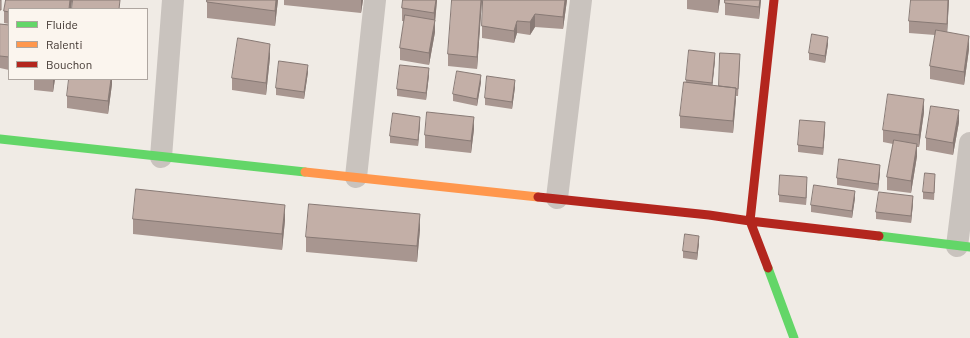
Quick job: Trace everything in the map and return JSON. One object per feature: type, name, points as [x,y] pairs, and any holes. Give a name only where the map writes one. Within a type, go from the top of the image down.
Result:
[{"type":"street","points":[[160,157],[173,0]]},
{"type":"street","points":[[356,177],[375,0]]},
{"type":"street","points":[[557,198],[581,0]]},
{"type":"street","points":[[774,0],[750,221],[794,338]]},
{"type":"street","points":[[0,139],[557,198],[964,246],[970,143]]},
{"type":"building","points":[[6,0],[70,0],[69,8],[8,8],[8,12],[4,11]]},
{"type":"building","points":[[73,0],[120,0],[119,8],[72,8]]},
{"type":"building","points":[[207,0],[276,0],[275,11],[207,2]]},
{"type":"building","points":[[403,0],[436,0],[434,13],[402,8]]},
{"type":"building","points":[[452,0],[481,0],[477,57],[448,54]]},
{"type":"building","points":[[483,0],[565,0],[563,17],[535,14],[530,22],[517,21],[514,31],[482,26]]},
{"type":"building","points":[[725,0],[760,0],[759,7],[725,3]]},
{"type":"building","points":[[911,0],[948,0],[947,24],[909,21]]},
{"type":"building","points":[[405,15],[435,20],[429,53],[400,48]]},
{"type":"building","points":[[0,24],[8,25],[8,57],[0,56]]},
{"type":"building","points":[[936,30],[969,36],[964,72],[930,66]]},
{"type":"building","points":[[812,34],[828,37],[825,56],[809,53]]},
{"type":"building","points":[[238,38],[270,44],[266,83],[232,78]]},
{"type":"building","points":[[689,50],[715,53],[712,83],[686,80]]},
{"type":"building","points":[[720,53],[740,54],[738,89],[719,86]]},
{"type":"building","points":[[279,61],[308,65],[304,92],[276,88]]},
{"type":"building","points":[[400,65],[429,68],[426,93],[397,89]]},
{"type":"building","points":[[457,71],[481,75],[477,99],[453,94]]},
{"type":"building","points":[[487,76],[515,80],[512,102],[485,98]]},
{"type":"building","points":[[69,80],[111,80],[108,101],[67,96]]},
{"type":"building","points":[[684,82],[736,88],[733,121],[680,116]]},
{"type":"building","points":[[888,94],[924,99],[919,135],[883,130]]},
{"type":"building","points":[[931,106],[959,110],[953,143],[926,138]]},
{"type":"building","points":[[427,112],[474,117],[471,141],[425,135]]},
{"type":"building","points":[[393,113],[420,117],[418,140],[390,136]]},
{"type":"building","points":[[800,120],[825,122],[823,148],[798,145]]},
{"type":"building","points":[[894,140],[917,144],[911,181],[887,177]]},
{"type":"building","points":[[839,159],[880,165],[878,184],[837,178]]},
{"type":"building","points":[[925,173],[935,174],[934,193],[923,192]]},
{"type":"building","points":[[780,175],[807,177],[806,198],[779,195]]},
{"type":"building","points":[[814,185],[855,191],[852,211],[811,205]]},
{"type":"building","points":[[136,189],[285,205],[282,234],[133,219]]},
{"type":"building","points":[[879,192],[913,196],[911,216],[876,212]]},
{"type":"building","points":[[309,204],[420,214],[417,246],[306,237]]},
{"type":"building","points":[[685,234],[699,236],[697,253],[683,251]]},
{"type":"traffic: fast","points":[[0,139],[305,172]]},
{"type":"traffic: fast","points":[[879,236],[970,247]]},
{"type":"traffic: fast","points":[[768,268],[794,338]]},
{"type":"traffic: slow","points":[[305,172],[538,197]]},
{"type":"traffic: jam","points":[[768,268],[750,221],[774,0]]},
{"type":"traffic: jam","points":[[538,197],[709,215],[879,236]]}]
